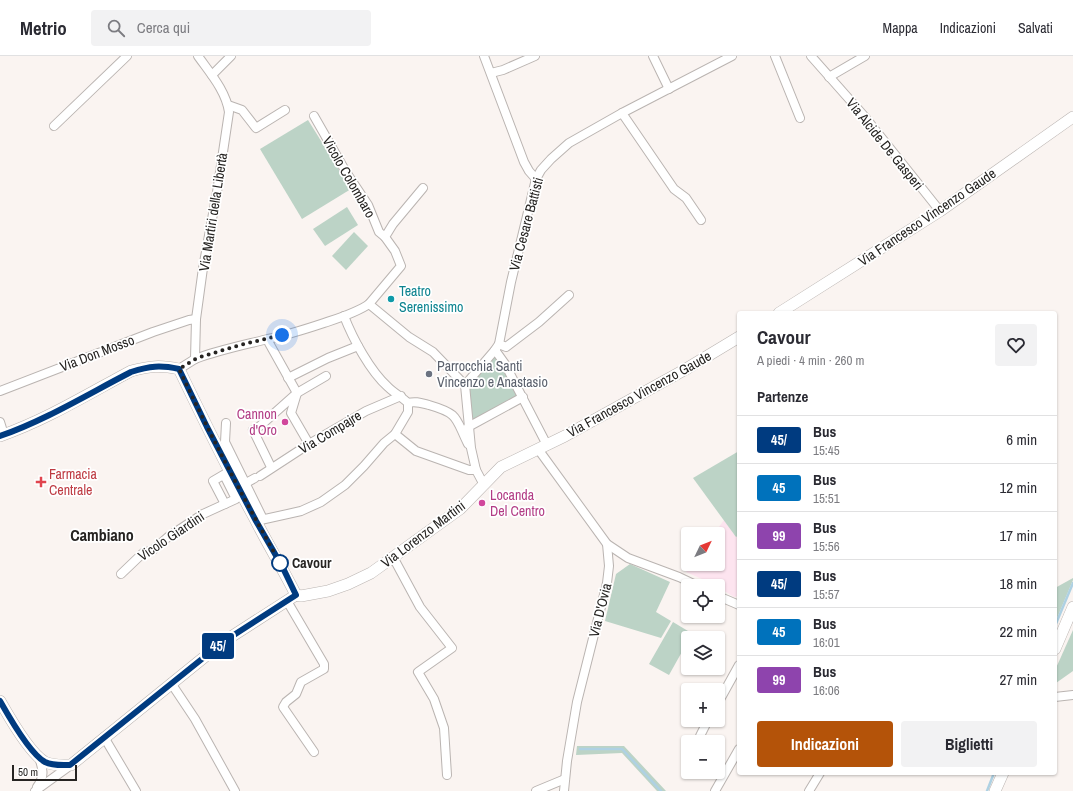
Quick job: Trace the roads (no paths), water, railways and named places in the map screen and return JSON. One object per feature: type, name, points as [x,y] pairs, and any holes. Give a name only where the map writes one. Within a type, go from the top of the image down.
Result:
[{"type":"street","points":[[54,126],[127,56]]},
{"type":"street","points":[[198,56],[212,76],[228,105],[242,110],[256,128],[284,110]]},
{"type":"street","points":[[212,76],[231,56]]},
{"type":"street","points":[[484,56],[524,162],[536,179]]},
{"type":"street","points":[[491,73],[503,70],[535,56]]},
{"type":"street","points":[[653,56],[669,89]]},
{"type":"street","name":"Via Cesare Battisti","points":[[497,347],[536,179],[541,170],[569,143],[622,113],[732,56]]},
{"type":"street","points":[[775,56],[800,118]]},
{"type":"street","name":"Via Alcide De Gasperi","points":[[811,56],[865,117],[940,211]]},
{"type":"street","points":[[829,77],[865,56]]},
{"type":"street","name":"Via Martiri della Libertà","points":[[195,359],[196,320],[203,268],[217,192],[229,112],[228,105]]},
{"type":"street","points":[[622,113],[674,189],[686,198],[701,220]]},
{"type":"street","name":"Vicolo Colombaro","points":[[314,116],[346,172],[368,206],[379,232],[385,237],[395,252],[401,266],[369,304]]},
{"type":"street","name":"Via Francesco Vincenzo Gaude","points":[[782,311],[940,211],[1073,117]]},
{"type":"street","name":"Vicolo Colombaro","points":[[385,237],[393,224],[423,188]]},
{"type":"street","points":[[464,385],[497,347],[506,347],[539,322],[568,295]]},
{"type":"street","points":[[0,422],[2,435],[18,430],[131,372],[146,367],[163,366],[179,369],[195,359],[240,345],[269,339],[344,316],[364,308],[369,304],[409,336],[432,352],[464,385],[471,448],[476,470],[484,485]]},
{"type":"street","points":[[259,520],[301,511],[321,502],[345,485],[384,443],[395,434],[403,423],[408,412],[408,403],[388,387],[358,346],[344,316]]},
{"type":"street","name":"Via Don Mosso","points":[[0,391],[146,335],[189,320],[196,320]]},
{"type":"street","name":"Via Francesco Vincenzo Gaude","points":[[542,447],[612,410],[737,338]]},
{"type":"street","points":[[269,339],[269,343],[297,393],[291,413],[309,444]]},
{"type":"street","points":[[288,378],[328,358],[358,346]]},
{"type":"street","name":"Via D'Ovia","points":[[497,347],[523,397],[542,447],[607,544],[610,566],[577,702],[564,779],[564,791]]},
{"type":"street","points":[[179,369],[240,498],[259,520]]},
{"type":"street","points":[[271,467],[252,430],[260,426],[297,393],[326,376]]},
{"type":"street","name":"Via Compajre","points":[[246,484],[271,467],[366,411],[401,396]]},
{"type":"street","points":[[468,427],[523,397]]},
{"type":"street","points":[[408,403],[417,401],[444,409],[460,424],[468,445],[471,448]]},
{"type":"street","points":[[226,423],[225,442],[246,484],[259,520],[282,566],[291,598],[324,664],[324,668],[301,682],[296,694],[286,702],[284,707],[314,752]]},
{"type":"street","points":[[395,434],[416,451],[469,470],[476,470]]},
{"type":"street","name":"Via Lorenzo Martini","points":[[291,598],[312,595],[348,584],[370,573],[460,509],[501,467],[542,447]]},
{"type":"street","points":[[225,504],[212,481],[227,473]]},
{"type":"street","name":"Vicolo Giardini","points":[[121,574],[143,553],[153,550],[174,533],[202,514],[240,498]]},
{"type":"street","points":[[607,544],[628,558],[683,579]]},
{"type":"street","points":[[393,557],[420,607],[452,648],[418,672],[434,699],[444,728],[447,775]]},
{"type":"street","points":[[35,791],[141,709],[223,642],[291,598]]},
{"type":"street","points":[[725,599],[737,604]]},
{"type":"street","points":[[1057,643],[1073,607]]},
{"type":"street","points":[[725,690],[737,669]]},
{"type":"street","points":[[171,683],[195,719],[235,791]]},
{"type":"street","points":[[1057,697],[1073,695]]},
{"type":"street","points":[[0,701],[18,732],[44,762],[70,765]]},
{"type":"street","points":[[104,737],[136,791]]},
{"type":"street","points":[[715,791],[737,752]]},
{"type":"street","points":[[35,791],[43,777],[38,756]]},
{"type":"street","points":[[809,791],[819,775]]},
{"type":"street","points":[[995,791],[1002,775]]},
{"type":"street","points":[[536,791],[564,779]]},
{"type":"waterway","points":[[1057,621],[1073,583]]},
{"type":"waterway","points":[[580,749],[622,749],[661,791]]},
{"type":"waterway","points":[[987,791],[993,775]]},
{"type":"place","name":"Teatro Serenissimo","points":[[391,299]]},
{"type":"place","name":"Parrocchia Santi Vincenzo e Anastasio","points":[[429,374]]},
{"type":"place","name":"Cannon d'Oro","points":[[285,422]]},
{"type":"place","name":"Farmacia Centrale","points":[[41,482]]},
{"type":"place","name":"Locanda Del Centro","points":[[482,503]]},
{"type":"place","name":"Cavour","points":[[280,563]]},
{"type":"district","name":"Cambiano","points":[[102,535]]}]
